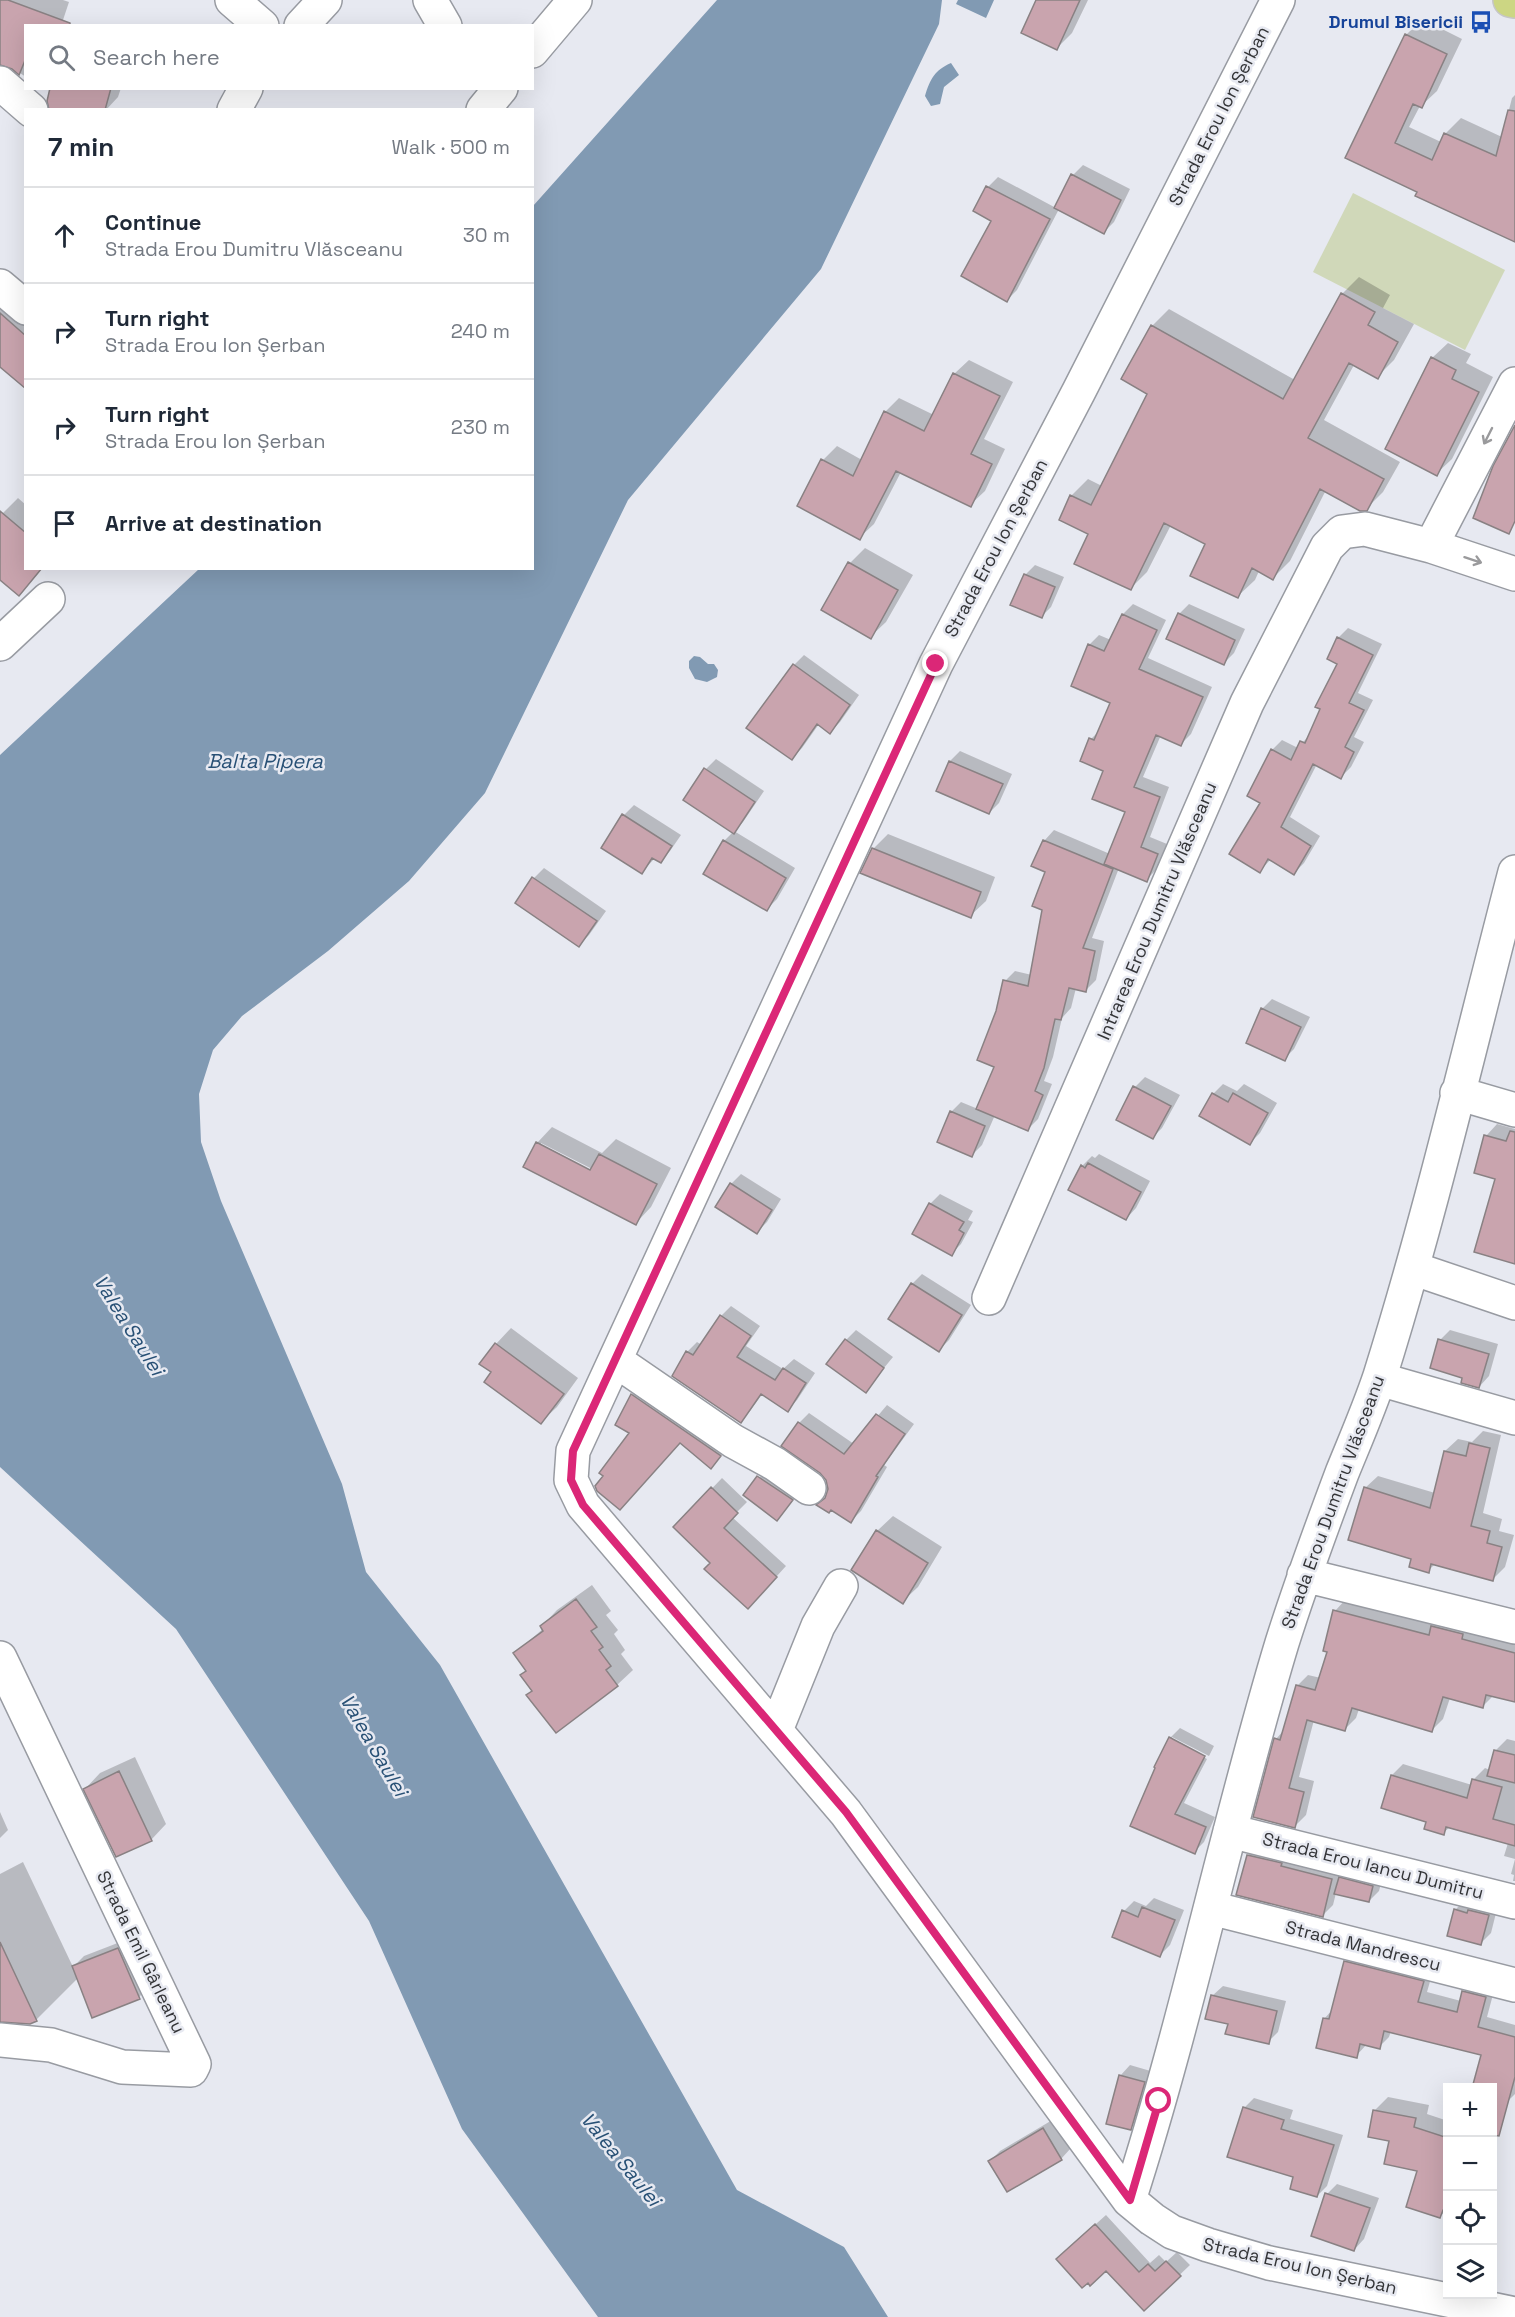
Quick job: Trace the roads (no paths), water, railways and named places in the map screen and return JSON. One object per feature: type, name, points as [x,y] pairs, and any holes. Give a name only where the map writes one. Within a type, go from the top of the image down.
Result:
[{"type":"main road","points":[[1510,0],[1515,1]]},
{"type":"street","points":[[232,0],[260,24]]},
{"type":"street","points":[[303,24],[325,0]]},
{"type":"street","points":[[430,0],[445,24]]},
{"type":"street","points":[[534,49],[575,0]]},
{"type":"street","name":"Strada Erou Ion Șerban","points":[[1278,0],[1079,391],[936,664],[573,1451],[571,1480],[583,1505],[846,1812],[1130,2200],[1172,2232],[1208,2246],[1269,2263],[1515,2314]]},
{"type":"street","points":[[0,83],[29,108]]},
{"type":"street","points":[[235,108],[245,90]]},
{"type":"street","points":[[0,286],[24,306]]},
{"type":"street","points":[[1515,384],[1431,546],[1515,574]]},
{"type":"street","name":"Intrarea Erou Dumitru Vlăsceanu","points":[[989,1298],[1247,703],[1327,547],[1342,532],[1365,529],[1431,546]]},
{"type":"street","points":[[2,639],[48,599]]},
{"type":"street","name":"Strada Erou Dumitru Vlăsceanu","points":[[1130,2200],[1159,2101],[1253,1744],[1304,1575],[1378,1379],[1412,1268],[1515,872]]},
{"type":"street","points":[[1457,1093],[1515,1110]]},
{"type":"street","points":[[1412,1268],[1515,1303]]},
{"type":"street","points":[[615,1360],[734,1441],[775,1464],[809,1488]]},
{"type":"street","points":[[1378,1379],[1515,1418]]},
{"type":"street","points":[[1304,1575],[1515,1627]]},
{"type":"street","points":[[776,1730],[814,1637],[841,1586]]},
{"type":"street","name":"Strada Emil Gârleanu","points":[[0,1658],[194,2064],[191,2070],[122,2067],[51,2044],[0,2040]]},
{"type":"street","name":"Strada Erou Iancu Dumitru","points":[[1230,1831],[1515,1902]]},
{"type":"street","name":"Strada Mandrescu","points":[[1211,1908],[1515,1985]]},
{"type":"water","name":"Balta Pipera","points":[[717,0],[942,0],[939,24],[821,269],[628,500],[485,793],[409,881],[328,951],[242,1016],[213,1050],[199,1094],[201,1142],[221,1201],[342,1484],[366,1572],[440,1665],[737,2190],[844,2247],[888,2317],[598,2317],[462,2129],[369,1921],[176,1629],[0,1467],[0,755],[198,570],[534,570],[534,205]]},
{"type":"water","points":[[958,0],[994,0],[986,18],[956,4]]},
{"type":"water","points":[[951,63],[959,75],[944,87],[940,104],[931,106],[925,96],[929,85],[937,72]]},
{"type":"water","points":[[694,656],[700,657],[708,664],[714,664],[718,670],[717,677],[707,682],[695,679],[689,668],[689,661]]},
{"type":"place","name":"Drumul Bisericii","points":[[1481,22]]},
{"type":"water label","name":"Valea Saulei","points":[[129,1325]]},
{"type":"water label","name":"Valea Saulei","points":[[374,1745]]},
{"type":"water label","name":"Valea Saulei","points":[[621,2159]]}]
